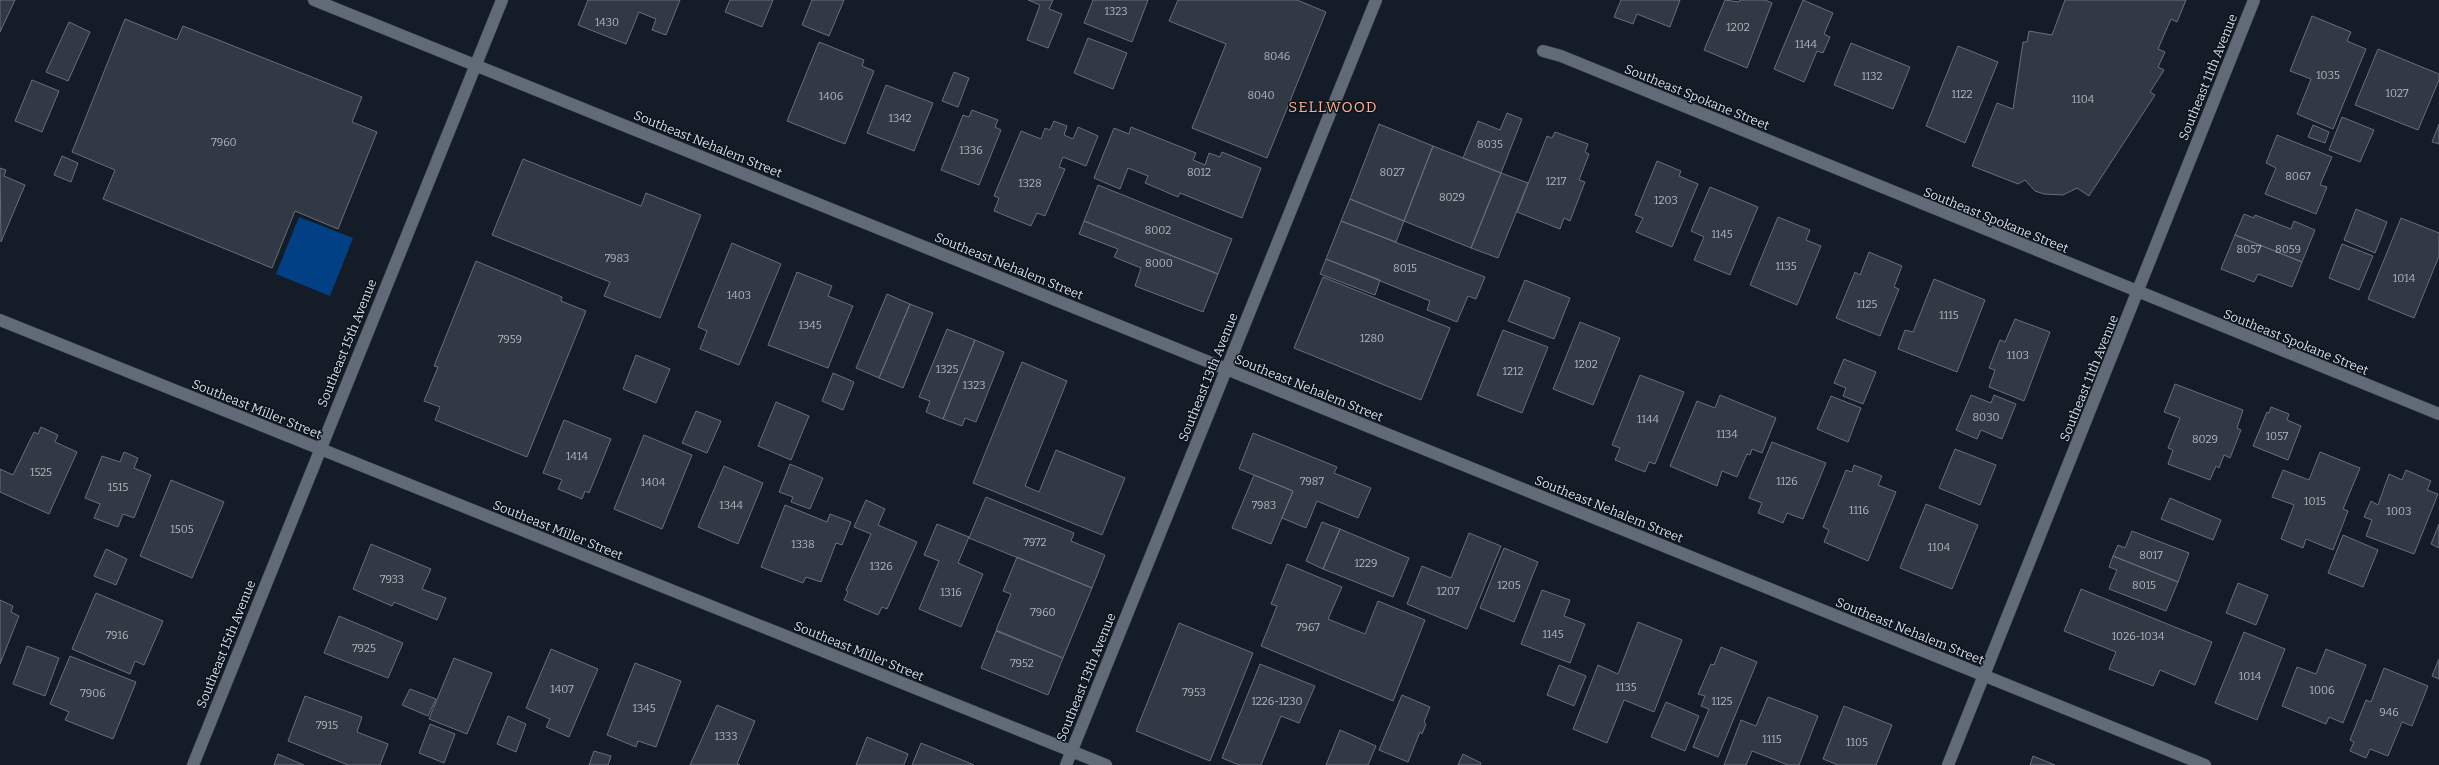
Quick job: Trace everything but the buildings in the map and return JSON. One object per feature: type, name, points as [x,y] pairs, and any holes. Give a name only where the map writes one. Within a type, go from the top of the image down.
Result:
[{"type":"street","name":"Southeast Nehalem Street","points":[[314,0],[2205,765]]},
{"type":"street","name":"Southeast 15th Avenue","points":[[193,765],[502,0]]},
{"type":"street","name":"Southeast 13th Avenue","points":[[1066,765],[1376,0]]},
{"type":"street","name":"Southeast 11th Avenue","points":[[1948,765],[2254,0]]},
{"type":"street","name":"Southeast Spokane Street","points":[[1543,51],[1561,56],[2138,293],[2439,414]]},
{"type":"street","name":"Southeast Miller Street","points":[[0,320],[319,450],[1106,765]]},
{"type":"shaded area","points":[[299,217],[353,238],[330,296],[276,274]]},
{"type":"district","name":"SELLWOOD","points":[[1333,107]]}]
